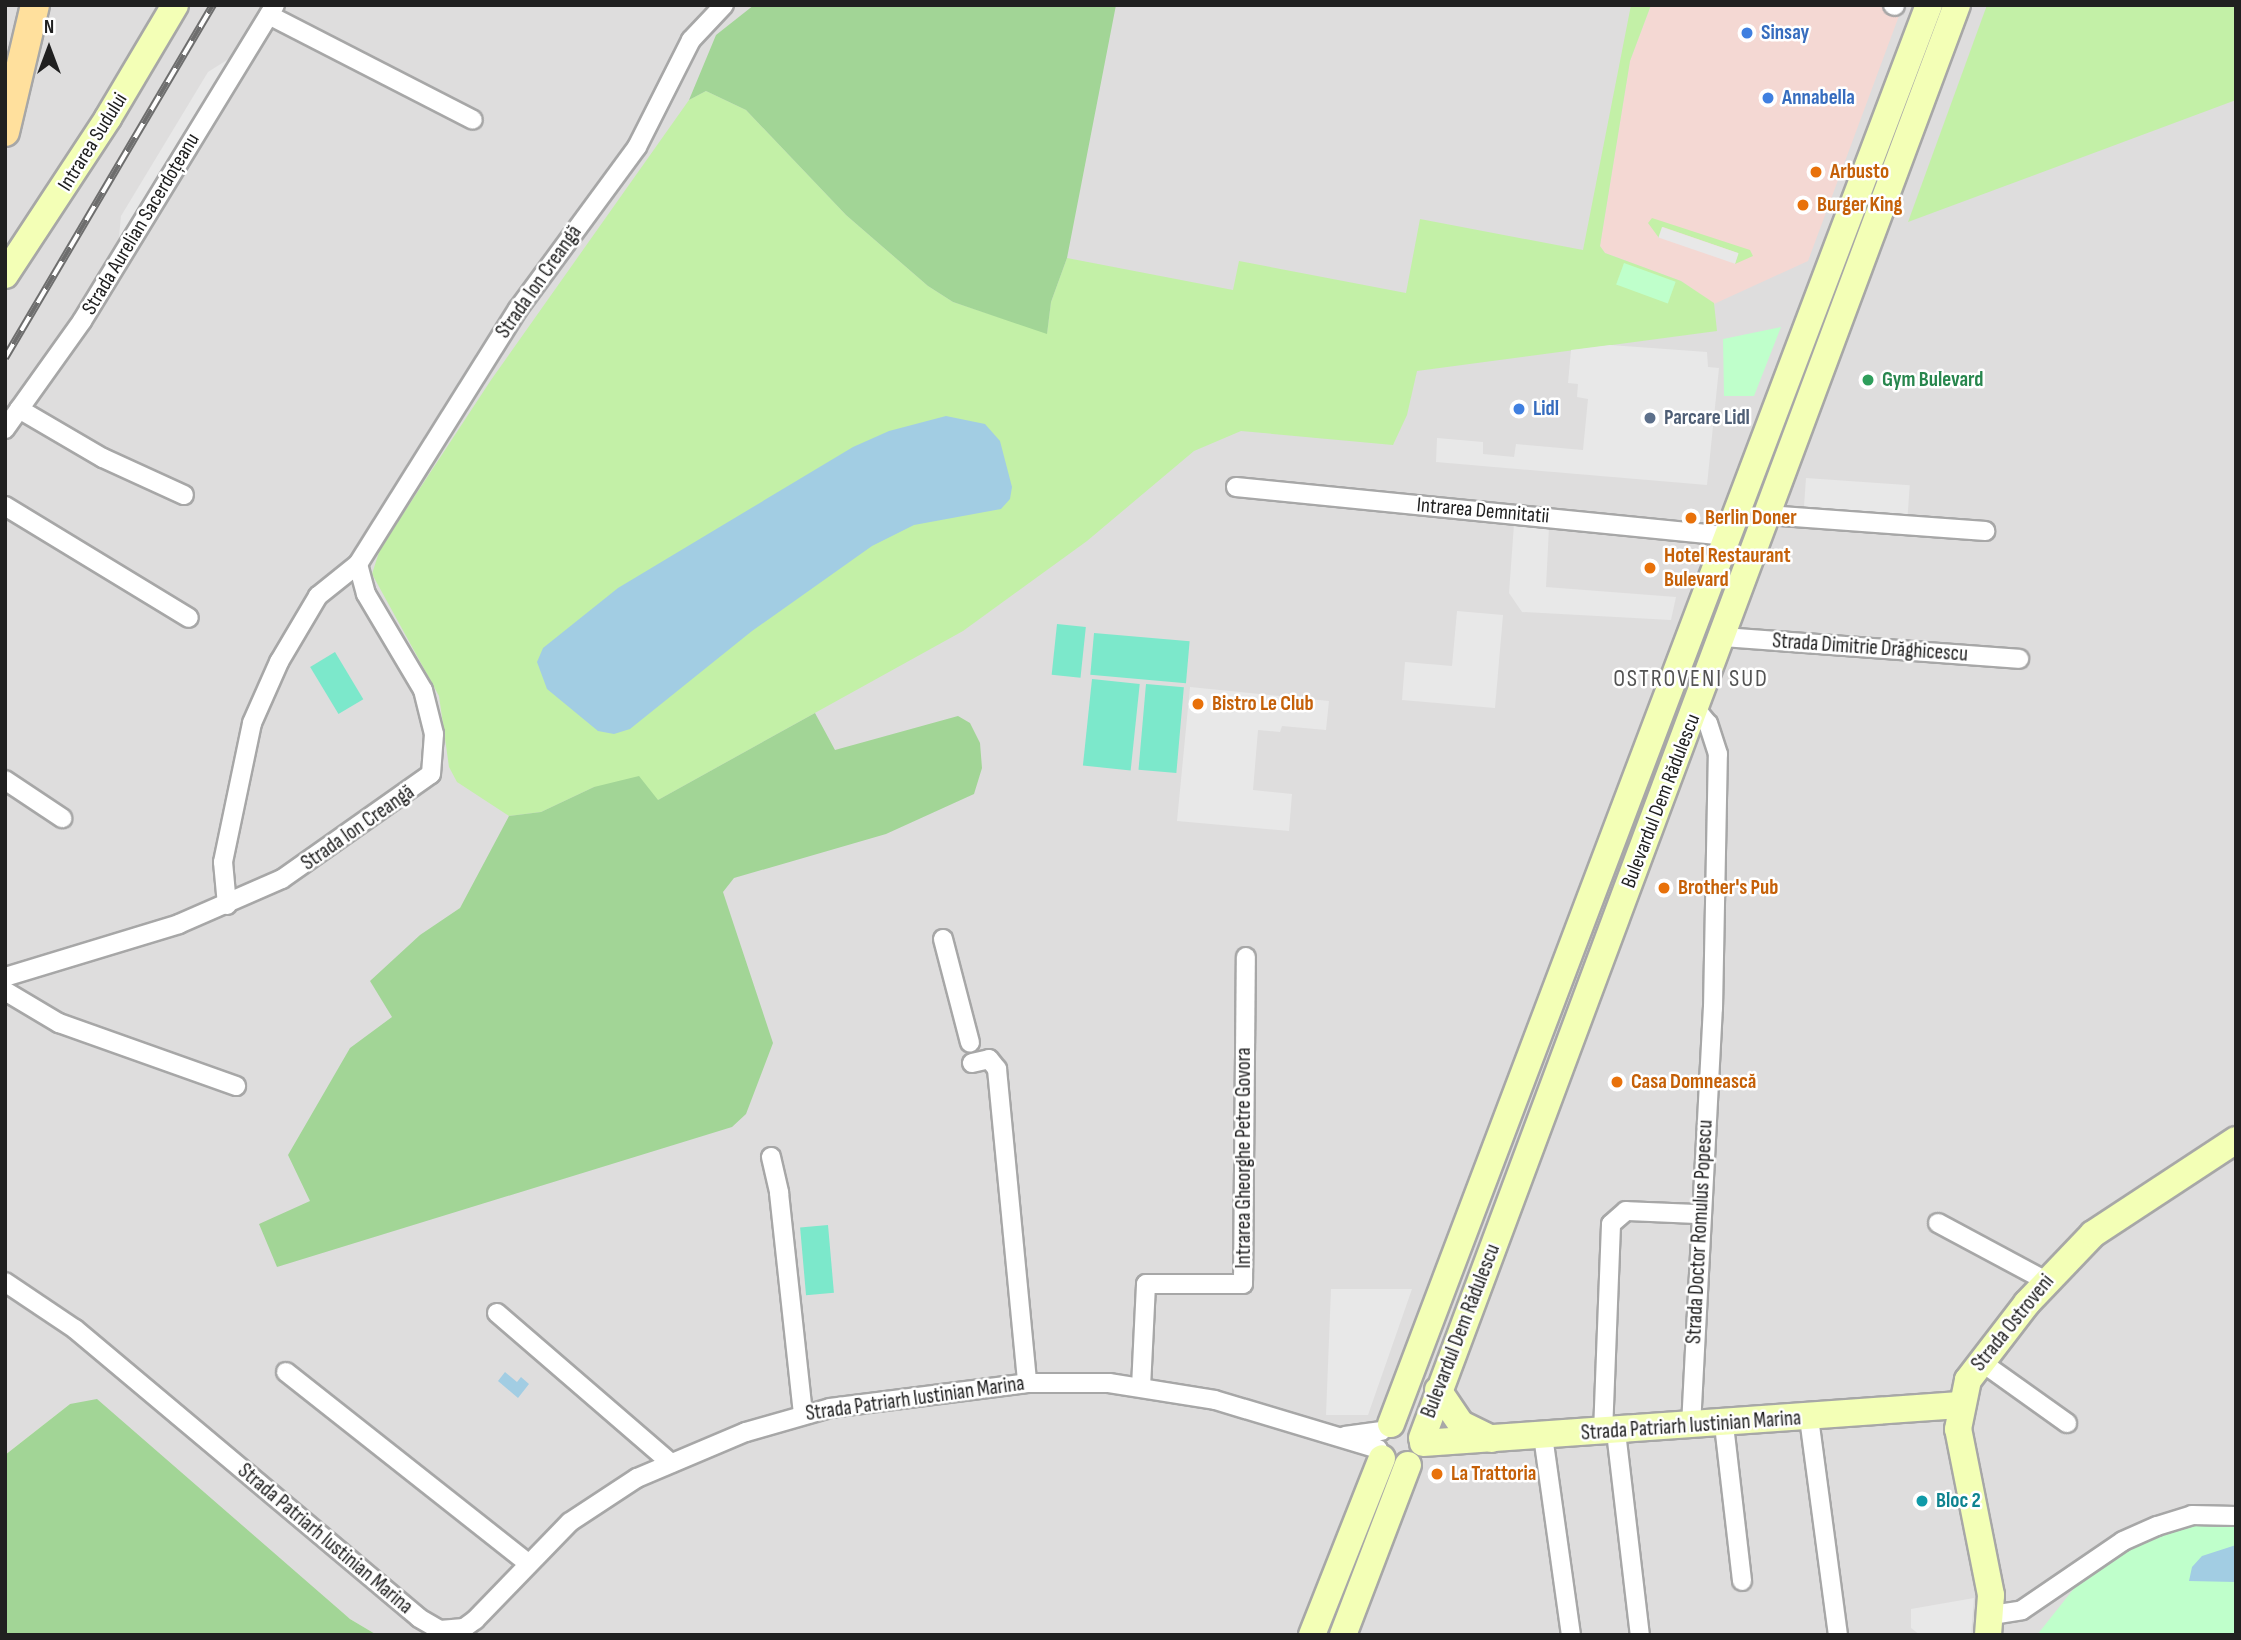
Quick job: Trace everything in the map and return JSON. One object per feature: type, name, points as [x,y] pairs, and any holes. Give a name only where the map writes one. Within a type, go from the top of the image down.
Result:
[{"type":"main road","points":[[5,132],[35,5]]},
{"type":"main road","name":"Intrarea Sudului","points":[[5,275],[108,118],[175,5]]},
{"type":"main road","name":"Bulevardul Dem Rădulescu","points":[[1312,1635],[1730,536],[1928,5]]},
{"type":"main road","name":"Bulevardul Dem Rădulescu","points":[[1343,1635],[1418,1449],[1957,5]]},
{"type":"main road","points":[[1833,259],[1859,268]]},
{"type":"main road","name":"Strada Ostroveni","points":[[1990,1625],[1960,1451],[1960,1405],[1980,1361],[2046,1281],[2113,1217],[2236,1140]]},
{"type":"main road","points":[[1438,1391],[1461,1424],[1493,1439]]},
{"type":"main road","name":"Strada Patriarh Iustinian Marina","points":[[1418,1449],[1493,1439],[1609,1433],[1960,1405]]},
{"type":"main road","name":"Bulevardul Dem Rădulescu","points":[[1384,1440],[1406,1423],[1418,1449]]},
{"type":"main road","points":[[1384,1440],[1394,1466],[1418,1449]]},
{"type":"street","name":"Strada Ion Creangă","points":[[227,905],[223,862],[252,723],[279,662],[318,596],[358,564],[518,309],[637,147],[691,40],[724,5]]},
{"type":"street","name":"Strada Aurelian Sacerdoțeanu","points":[[5,429],[82,321],[272,10],[473,120]]},
{"type":"street","points":[[19,409],[103,458],[184,495]]},
{"type":"street","name":"Intrarea Demnitatii","points":[[1236,487],[1730,536]]},
{"type":"street","points":[[5,506],[189,618]]},
{"type":"street","points":[[1767,515],[1985,531]]},
{"type":"street","name":"Strada Ion Creangă","points":[[5,977],[227,905],[316,859],[431,774],[434,734],[424,690],[366,594],[358,564]]},
{"type":"street","name":"Strada Dimitrie Drăghicescu","points":[[1722,637],[2019,659]]},
{"type":"street","name":"Strada Doctor Romulus Popescu","points":[[1691,1426],[1699,1214],[1713,1008],[1718,754],[1709,726],[1696,709]]},
{"type":"street","points":[[5,780],[62,818]]},
{"type":"street","points":[[943,939],[970,1043]]},
{"type":"street","name":"Intrarea Gheorghe Petre Govora","points":[[1141,1387],[1146,1284],[1243,1284],[1246,957]]},
{"type":"street","points":[[5,991],[59,1023],[236,1086]]},
{"type":"street","points":[[971,1063],[989,1059],[997,1069],[1027,1382]]},
{"type":"street","points":[[771,1157],[779,1194],[803,1414]]},
{"type":"street","points":[[1640,1635],[1609,1433],[1611,1224],[1626,1211],[1699,1214]]},
{"type":"street","points":[[1938,1223],[2046,1281]]},
{"type":"street","name":"Strada Patriarh Iustinian Marina","points":[[5,1282],[75,1329],[431,1626],[452,1631],[464,1628],[527,1562],[599,1500],[670,1463],[803,1414],[1027,1382],[1141,1387],[1214,1400],[1341,1436],[1384,1440]]},
{"type":"street","points":[[497,1313],[670,1463]]},
{"type":"street","points":[[1980,1361],[2067,1423]]},
{"type":"street","points":[[286,1373],[527,1562]]},
{"type":"street","points":[[1809,1418],[1838,1635]]},
{"type":"street","points":[[1724,1424],[1742,1581]]},
{"type":"street","points":[[1543,1436],[1570,1635]]},
{"type":"street","points":[[1990,1625],[2022,1610],[2123,1541],[2157,1525],[2192,1515],[2236,1516]]},
{"type":"shaded area","points":[[5,5],[2236,5],[2236,1635],[377,1635],[350,1619],[70,1404],[5,1455]]},
{"type":"shaded area","points":[[1651,5],[1903,5],[1808,261],[1714,304],[1681,281],[1605,253],[1600,246],[1630,61]]},
{"type":"shaded area","points":[[235,55],[118,247],[121,216],[208,72]]},
{"type":"shaded area","points":[[1662,227],[1739,253],[1735,264],[1658,237]]},
{"type":"shaded area","name":"Parcare Lidl","points":[[1610,345],[1707,352],[1708,367],[1719,368],[1707,485],[1436,462],[1437,438],[1483,442],[1483,454],[1514,457],[1516,444],[1583,450],[1588,399],[1577,397],[1578,384],[1568,383],[1571,350]]},
{"type":"shaded area","points":[[1806,478],[1910,485],[1907,520],[1804,513]]},
{"type":"shaded area","points":[[1514,524],[1549,527],[1546,587],[1676,597],[1671,620],[1522,612],[1509,593]]},
{"type":"shaded area","points":[[1457,611],[1503,615],[1495,708],[1402,700],[1405,662],[1452,666]]},
{"type":"shaded area","points":[[1190,687],[1329,701],[1326,730],[1282,726],[1280,732],[1258,730],[1253,790],[1292,794],[1289,831],[1177,821]]},
{"type":"shaded area","points":[[1331,1289],[1412,1289],[1368,1415],[1326,1415]]},
{"type":"shaded area","points":[[1974,1598],[1971,1635],[1920,1635],[1911,1628],[1911,1609]]},
{"type":"green space","points":[[754,5],[1116,5],[1067,258],[1051,302],[1047,334],[953,302],[928,286],[846,215],[746,110],[706,91],[689,100],[716,35]]},
{"type":"green space","points":[[1631,5],[1651,5],[1630,61],[1600,246],[1605,253],[1681,281],[1714,303],[1717,331],[1417,371],[1407,415],[1393,445],[1241,431],[1194,451],[1087,541],[963,631],[658,800],[594,787],[541,812],[509,816],[457,782],[449,767],[439,696],[372,574],[380,549],[491,380],[689,100],[706,91],[746,110],[846,215],[928,286],[953,302],[1047,333],[1051,302],[1067,258],[1233,290],[1239,261],[1406,293],[1420,219],[1583,250]]},
{"type":"green space","points":[[1987,5],[2236,5],[2236,100],[1908,222]]},
{"type":"green space","points":[[1652,218],[1750,250],[1753,256],[1735,264],[1738,253],[1663,227],[1659,238],[1648,223]]},
{"type":"green space","points":[[1624,263],[1676,282],[1668,303],[1616,285]]},
{"type":"green space","points":[[1781,327],[1754,396],[1724,396],[1723,339]]},
{"type":"green space","points":[[1057,624],[1086,627],[1081,678],[1052,675]]},
{"type":"green space","points":[[1094,633],[1190,641],[1186,683],[1090,675]]},
{"type":"green space","points":[[335,652],[363,699],[338,714],[310,667]]},
{"type":"green space","points":[[1092,679],[1140,684],[1131,771],[1083,766]]},
{"type":"green space","points":[[1146,684],[1184,687],[1176,773],[1139,770]]},
{"type":"green space","points":[[815,713],[835,750],[958,716],[970,723],[980,743],[982,768],[974,794],[886,834],[734,878],[723,892],[773,1043],[746,1114],[732,1127],[277,1267],[259,1224],[310,1201],[288,1155],[350,1048],[392,1017],[370,981],[420,935],[460,908],[509,816],[541,812],[594,787],[639,776],[658,800]]},
{"type":"green space","points":[[828,1225],[834,1293],[806,1295],[800,1227]]},
{"type":"green space","points":[[97,1399],[350,1619],[377,1635],[5,1635],[5,1455],[70,1404]]},
{"type":"green space","points":[[2204,1521],[2236,1525],[2236,1635],[2037,1635],[2083,1577],[2133,1543]]},
{"type":"water","points":[[946,416],[985,424],[1000,441],[1012,487],[1010,499],[1001,509],[914,525],[872,546],[752,631],[630,729],[614,734],[598,731],[547,689],[537,662],[543,648],[618,588],[853,447],[889,431]]},
{"type":"water","points":[[505,1372],[517,1382],[521,1377],[529,1384],[518,1398],[498,1381]]},
{"type":"water","points":[[2236,1545],[2236,1582],[2189,1581],[2192,1567],[2202,1556]]},
{"type":"railway","points":[[5,358],[213,5]]},
{"type":"place","name":"Sinsay","points":[[1747,33]]},
{"type":"place","name":"Annabella","points":[[1768,98]]},
{"type":"place","name":"Arbusto","points":[[1816,172]]},
{"type":"place","name":"Burger King","points":[[1803,205]]},
{"type":"place","name":"Gym Bulevard","points":[[1868,380]]},
{"type":"place","name":"Lidl","points":[[1519,409]]},
{"type":"place","name":"Parcare Lidl","points":[[1650,418]]},
{"type":"place","name":"Berlin Doner","points":[[1691,518]]},
{"type":"place","name":"Hotel Restaurant Bulevard","points":[[1650,568]]},
{"type":"place","name":"Bistro Le Club","points":[[1198,704]]},
{"type":"place","name":"Brother's Pub","points":[[1664,888]]},
{"type":"place","name":"Casa Domnească","points":[[1617,1082]]},
{"type":"place","name":"La Trattoria","points":[[1437,1474]]},
{"type":"place","name":"Bloc 2","points":[[1922,1501]]},
{"type":"district","name":"OSTROVENI SUD","points":[[1691,679]]}]
